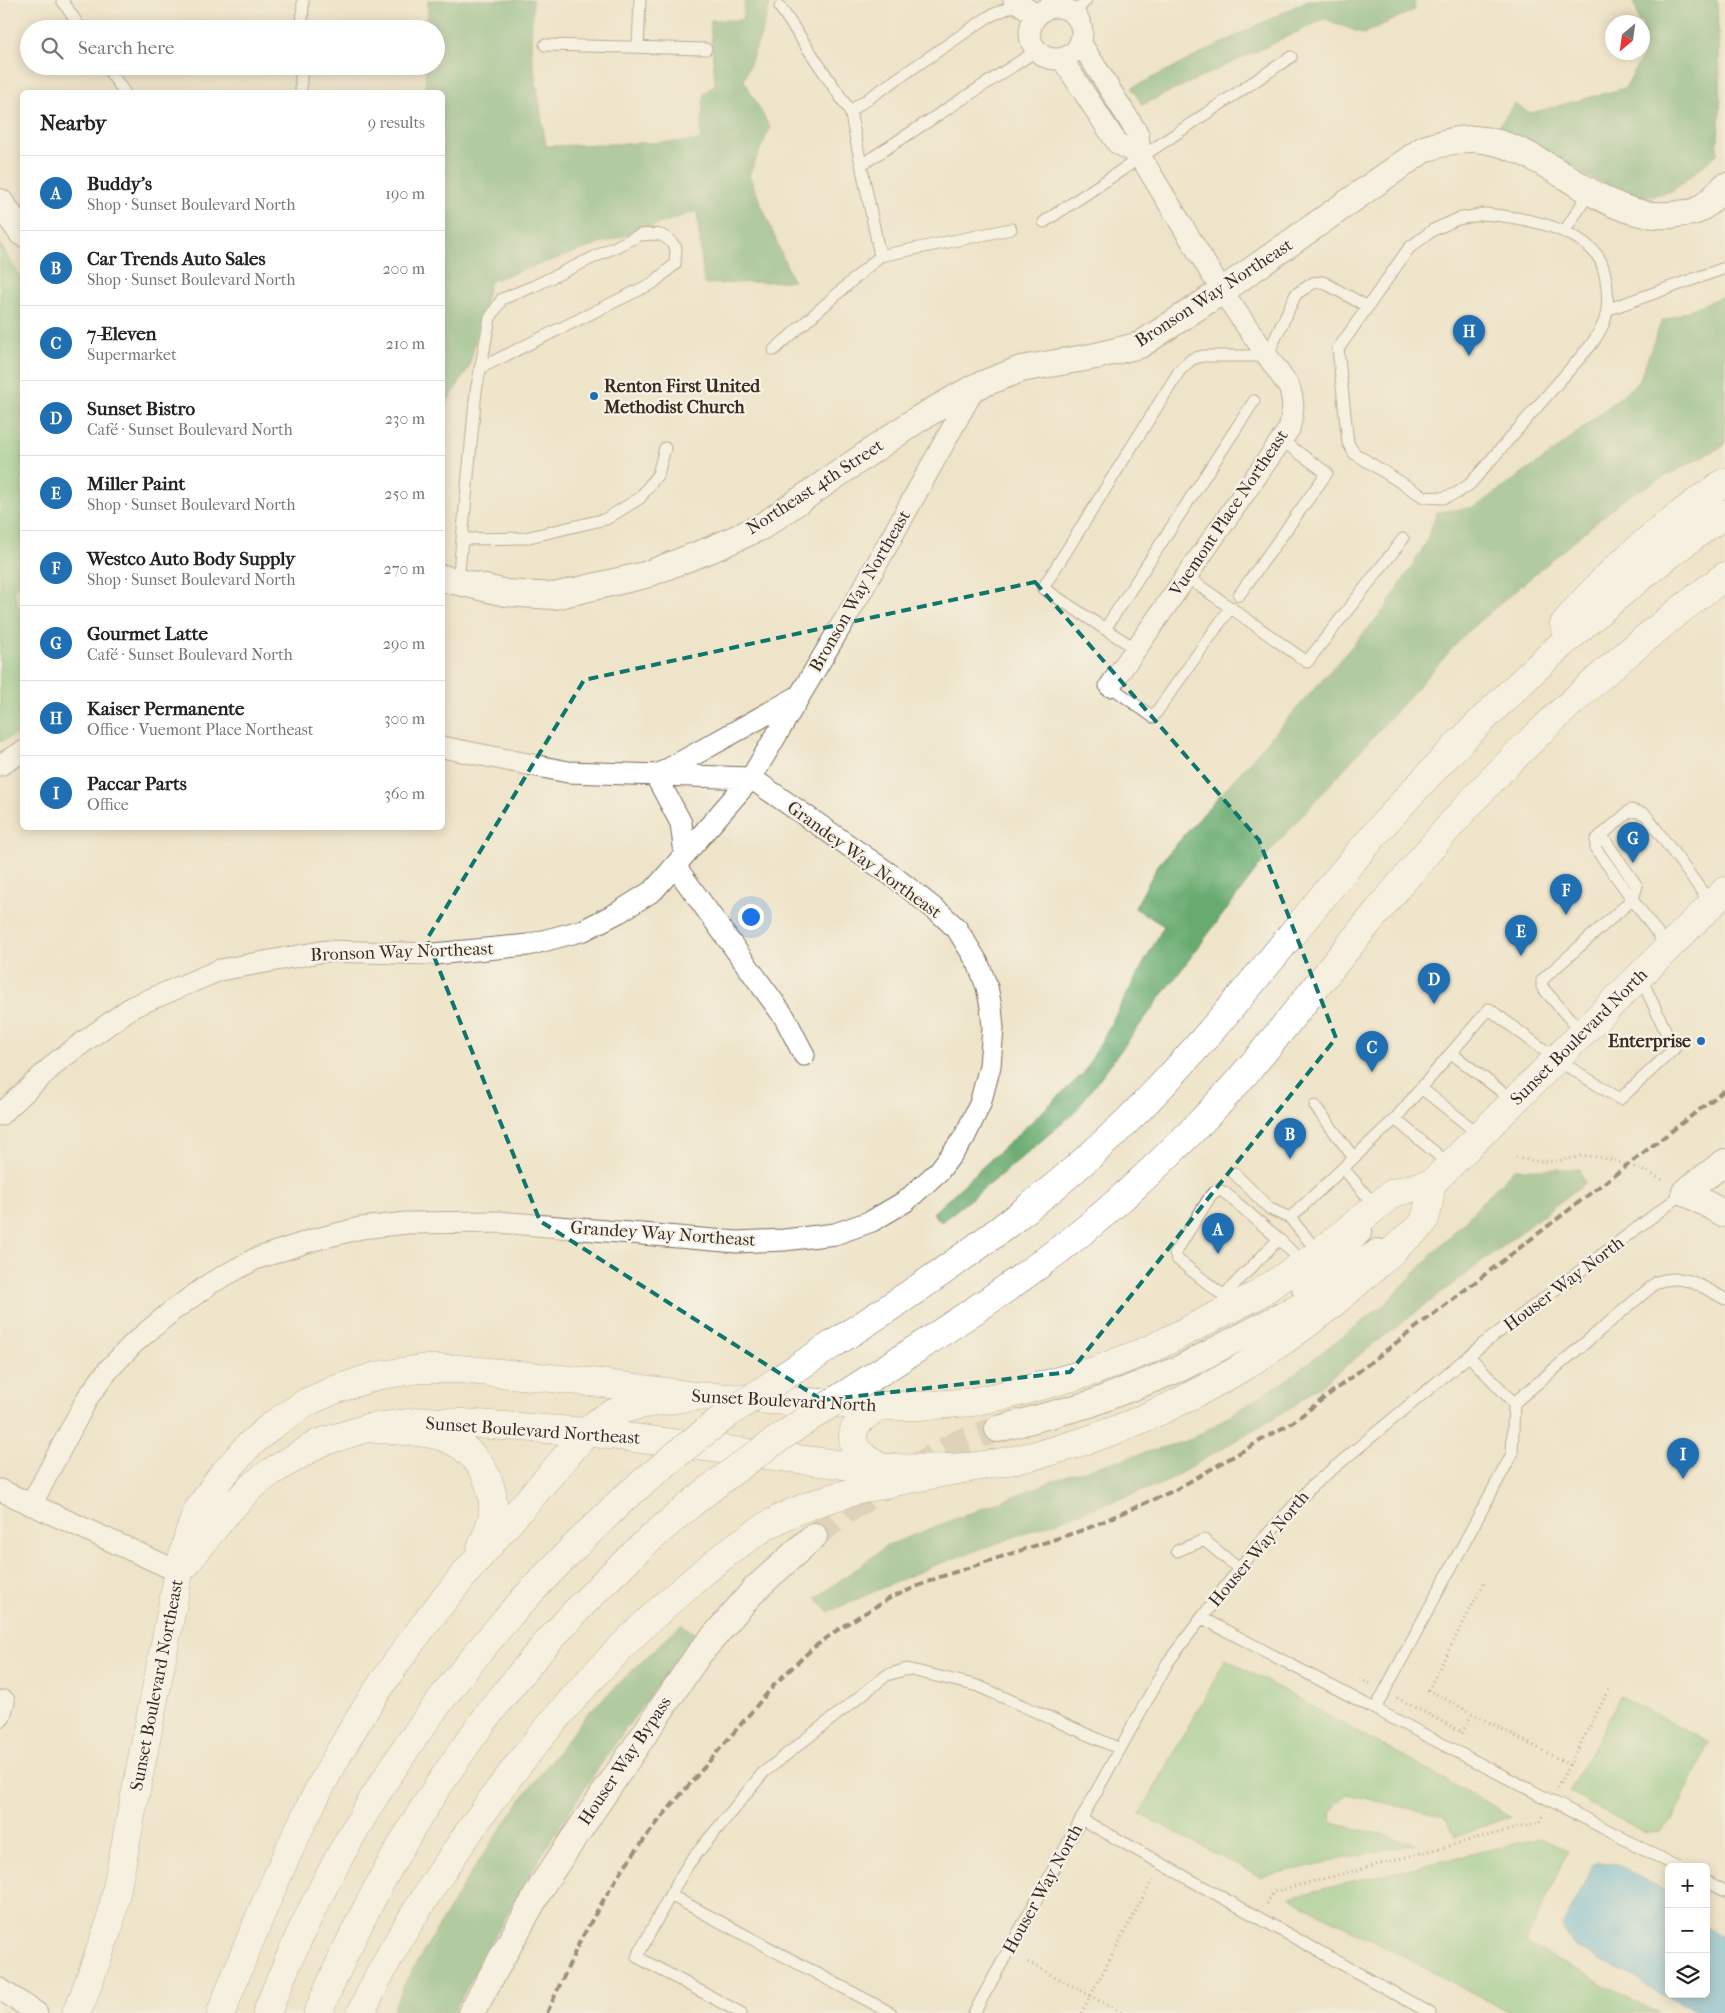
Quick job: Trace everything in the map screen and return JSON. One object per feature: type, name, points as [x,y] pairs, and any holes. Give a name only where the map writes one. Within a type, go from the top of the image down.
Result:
[{"type":"main road","points":[[1504,697],[1583,601],[1685,509],[1725,482]]},
{"type":"main road","points":[[267,2013],[298,1940],[355,1830],[426,1720],[503,1623],[575,1546],[623,1499],[682,1449],[730,1413],[895,1305],[1010,1222],[1070,1173],[1163,1085],[1384,824],[1444,758],[1504,697],[1629,586],[1681,545],[1725,514]]},
{"type":"main road","points":[[318,2013],[339,1962],[377,1887],[424,1806],[472,1736],[544,1646],[583,1604],[640,1548],[692,1504],[768,1445],[987,1303],[1078,1235],[1156,1166],[1191,1132],[1233,1086],[1378,911],[1486,786],[1572,703],[1666,622],[1725,576]]},
{"type":"main road","name":"Sunset Boulevard North","points":[[179,1572],[189,1533],[198,1510],[219,1479],[247,1447],[271,1426],[307,1402],[337,1389],[376,1376],[420,1369],[459,1369],[601,1383],[695,1396],[882,1406],[920,1406],[972,1402],[1032,1388],[1094,1370],[1153,1348],[1229,1301],[1255,1296],[1312,1258],[1385,1200],[1441,1174],[1718,898]]},
{"type":"main road","points":[[360,2013],[409,1921],[500,1786],[565,1705],[653,1615],[740,1542],[783,1517],[854,1492],[991,1464],[1082,1441],[1147,1417],[1241,1370],[1321,1314],[1423,1223],[1441,1174]]},
{"type":"main road","points":[[221,2013],[282,1861],[330,1767],[392,1669],[469,1570],[586,1432],[602,1419],[616,1412],[640,1405],[695,1396]]},
{"type":"main road","points":[[882,1406],[866,1414],[859,1420],[855,1428],[853,1437],[855,1446],[860,1455],[869,1462],[883,1468],[991,1464]]},
{"type":"main road","name":"Sunset Boulevard Northeast","points":[[76,2013],[110,1923],[179,1572],[227,1512],[251,1487],[271,1472],[319,1443],[367,1428],[426,1421],[586,1432],[795,1458],[844,1466],[883,1468]]},
{"type":"main road","points":[[367,1428],[436,1435],[455,1442],[466,1450],[480,1465],[490,1487],[493,1513],[487,1535],[469,1570]]},
{"type":"street","points":[[1015,2],[1037,16]]},
{"type":"street","points":[[1057,7],[1066,9],[1080,7],[1080,42],[1074,52],[1062,59],[1046,58],[1036,51],[1031,42],[1030,30],[1033,20],[1041,11],[1057,7]]},
{"type":"street","name":"Vuemont Place Northeast","points":[[1080,42],[1138,134],[1140,156],[1222,291],[1289,387],[1294,399],[1289,428],[1110,686]]},
{"type":"street","name":"Vuemont Place Northeast","points":[[1062,59],[1117,143],[1140,156]]},
{"type":"street","name":"Bronson Way Northeast","points":[[0,1115],[59,1060],[132,1007],[220,970],[326,951],[434,954],[528,945],[584,930],[619,912],[654,890],[751,778],[864,587],[975,387],[1021,369],[1140,346],[1222,291],[1424,149],[1447,142],[1475,139],[1501,144],[1530,155],[1622,209],[1643,215],[1664,216],[1696,211],[1725,186]]},
{"type":"street","points":[[0,202],[20,230]]},
{"type":"street","name":"Northeast 4th Street","points":[[450,580],[506,593],[554,596],[644,575],[712,549],[760,527],[918,418],[975,387]]},
{"type":"street","points":[[656,776],[800,696]]},
{"type":"street","points":[[445,748],[568,772],[751,778]]},
{"type":"street","points":[[0,765],[20,753]]},
{"type":"street","points":[[656,776],[681,823],[680,860],[786,1018],[804,1055]]},
{"type":"street","name":"Grandey Way Northeast","points":[[31,1505],[88,1397],[109,1369],[172,1310],[211,1283],[255,1259],[313,1240],[361,1228],[406,1223],[498,1222],[736,1242],[784,1240],[835,1234],[872,1221],[906,1201],[939,1171],[964,1138],[980,1104],[990,1066],[993,1028],[991,1006],[987,987],[978,963],[957,929],[941,914],[897,879],[751,778]]},
{"type":"street","name":"Houser Way North","points":[[1685,1192],[1725,1162]]},
{"type":"street","points":[[1685,1192],[1725,1214]]},
{"type":"street","points":[[1263,1324],[1318,1276],[1385,1200]]},
{"type":"street","points":[[998,1430],[1054,1415],[1135,1388],[1221,1348],[1263,1324],[1304,1304],[1423,1223]]},
{"type":"street","points":[[0,1490],[179,1572]]},
{"type":"street","name":"Houser Way Bypass","points":[[471,2013],[544,1882],[698,1655],[755,1589],[814,1536]]},
{"type":"street","points":[[0,1989],[32,2012]]},
{"type":"lane","points":[[62,0],[76,20]]},
{"type":"lane","points":[[302,20],[303,0]]},
{"type":"lane","points":[[638,47],[640,0]]},
{"type":"lane","points":[[850,110],[988,17],[1015,2]]},
{"type":"lane","points":[[780,7],[850,110],[880,256]]},
{"type":"lane","points":[[545,46],[706,49]]},
{"type":"lane","points":[[861,166],[1036,51]]},
{"type":"lane","points":[[1044,222],[1140,156],[1291,57]]},
{"type":"lane","points":[[112,75],[123,90]]},
{"type":"lane","points":[[301,90],[302,75]]},
{"type":"lane","points":[[1564,232],[1591,190]]},
{"type":"lane","points":[[1484,214],[1516,217],[1564,232],[1584,242],[1598,257],[1606,278],[1609,309],[1602,329],[1591,345],[1470,484],[1457,493],[1443,498],[1424,497],[1354,453],[1348,443],[1338,349],[1368,307],[1409,248],[1433,230],[1458,218],[1484,214]]},
{"type":"lane","points":[[774,350],[880,256],[1011,229]]},
{"type":"lane","points":[[450,580],[462,539],[476,391],[480,368],[490,318],[502,299],[534,286],[640,235],[656,233],[669,238],[676,248],[675,264],[653,284],[480,368]]},
{"type":"lane","points":[[1609,309],[1725,268]]},
{"type":"lane","points":[[1136,649],[1043,588],[1180,370],[1192,359],[1203,356],[1268,356],[1296,294],[1313,283],[1323,282],[1368,307]]},
{"type":"lane","points":[[1105,629],[1254,401]]},
{"type":"lane","points":[[1239,595],[1327,473],[1281,440]]},
{"type":"lane","points":[[462,539],[525,538],[606,519],[640,498],[658,474],[666,448]]},
{"type":"lane","points":[[1186,576],[1307,662],[1403,539]]},
{"type":"lane","points":[[1110,686],[1153,717],[1231,607]]},
{"type":"lane","points":[[1668,948],[1596,849],[1596,840],[1631,810],[1645,814],[1718,898]]},
{"type":"lane","points":[[1582,1033],[1542,988],[1542,980],[1633,899]]},
{"type":"lane","points":[[1290,1218],[1395,1119],[1489,1009],[1556,1059],[1620,1099],[1674,1048],[1640,976]]},
{"type":"lane","points":[[1451,1053],[1514,1101]]},
{"type":"lane","points":[[1421,1088],[1480,1135]]},
{"type":"lane","points":[[1315,1106],[1354,1158]]},
{"type":"lane","points":[[1395,1119],[1441,1174]]},
{"type":"lane","points":[[1343,1168],[1385,1200]]},
{"type":"lane","points":[[1234,1173],[1270,1209],[1290,1218],[1312,1258]]},
{"type":"lane","points":[[1279,1239],[1229,1301],[1177,1259],[1175,1253],[1211,1195],[1217,1190],[1224,1192],[1279,1239],[1312,1258]]},
{"type":"lane","name":"Houser Way North","points":[[974,2013],[1168,1662],[1254,1549],[1312,1486],[1469,1356],[1685,1192]]},
{"type":"lane","points":[[1514,1403],[1657,1282],[1668,1278],[1681,1278],[1693,1282],[1725,1300]]},
{"type":"lane","points":[[1375,1709],[1512,1454],[1514,1403],[1469,1356]]},
{"type":"lane","points":[[1178,1552],[1204,1540],[1239,1569]]},
{"type":"lane","points":[[1202,1618],[1670,1863]]},
{"type":"lane","points":[[741,2013],[637,1957],[689,1863],[763,1773],[887,1675],[907,1669],[978,1686],[1120,1749]]},
{"type":"lane","points":[[1081,1819],[1430,2013]]},
{"type":"lane","points":[[1710,1884],[1725,1891]]},
{"type":"lane","points":[[670,1895],[891,2013]]},
{"type":"path","points":[[1516,1157],[1528,1161],[1549,1162],[1587,1155],[1650,1173],[1685,1192]]},
{"type":"path","points":[[1484,1583],[1428,1690],[1570,1765]]},
{"type":"path","points":[[1360,1679],[1462,1732]]},
{"type":"path","points":[[1259,1918],[1273,1892],[1540,1822],[1609,1690]]},
{"type":"path","points":[[1453,1750],[1472,1714]]},
{"type":"path","points":[[1080,2013],[1162,1863]]},
{"type":"path","points":[[1028,1962],[1122,2013]]},
{"type":"highlighted area","points":[[1035,582],[1259,840],[1336,1038],[1070,1372],[822,1400],[540,1221],[427,939],[584,680]]},
{"type":"green space","points":[[428,0],[533,0],[531,48],[546,146],[700,141],[704,93],[715,84],[710,20],[742,20],[745,0],[771,0],[762,32],[744,80],[770,128],[749,175],[793,281],[704,284],[697,211],[490,281],[469,367],[445,406],[445,90],[425,90],[426,75],[445,75],[445,20],[427,20]]},
{"type":"green space","points":[[1308,0],[1415,0],[1414,10],[1363,34],[1325,19],[1142,105],[1132,88]]},
{"type":"green space","points":[[1634,0],[1717,0],[1721,98],[1717,154],[1673,191],[1641,198],[1581,174],[1497,129],[1514,104],[1531,113],[1625,88],[1640,60],[1650,60],[1650,15],[1637,15]]},
{"type":"green space","points":[[0,244],[20,277],[20,585],[13,589],[20,613],[20,732],[0,742]]},
{"type":"green space","points":[[1725,295],[1725,445],[1626,497],[1468,631],[1272,849],[1073,1114],[941,1222],[933,1213],[1084,1073],[1164,926],[1135,908],[1158,865],[1385,609],[1424,547],[1437,512],[1475,507],[1555,451],[1639,381],[1661,322]]},
{"type":"green space","points":[[1514,1169],[1579,1169],[1585,1183],[1292,1407],[1164,1483],[928,1568],[828,1612],[816,1598],[888,1545],[1068,1475],[1192,1439],[1283,1382],[1385,1304]]},
{"type":"green space","points":[[681,1624],[695,1634],[610,1751],[570,1810],[532,1871],[453,2013],[391,2013],[407,1979],[470,1874],[525,1794],[587,1714]]},
{"type":"green space","points":[[1226,1659],[1511,1816],[1455,1837],[1445,1817],[1347,1794],[1330,1811],[1332,1823],[1415,1843],[1260,1877],[1140,1814]]},
{"type":"green space","points":[[1620,1696],[1710,1743],[1672,1820],[1660,1832],[1646,1833],[1569,1793]]},
{"type":"green space","points":[[1539,1838],[1568,1850],[1526,1943],[1658,2013],[1511,2013],[1289,1897]]},
{"type":"water","points":[[1599,1862],[1615,1864],[1665,1891],[1665,1994],[1573,1945],[1562,1927],[1594,1864]]},
{"type":"water","points":[[1710,1929],[1720,1936],[1725,1937],[1725,2013],[1700,2013],[1672,1998],[1710,1998]]},
{"type":"tunnel","points":[[814,1536],[848,1510],[904,1473],[958,1443],[998,1429]]},
{"type":"railway","points":[[547,2013],[580,1941],[623,1868],[660,1819],[776,1683],[813,1648],[840,1628],[888,1599],[937,1578],[1086,1529],[1175,1490],[1293,1422],[1725,1090]]},
{"type":"place","name":"Kaiser Permanente","points":[[1469,356]]},
{"type":"place","name":"Renton First United Methodist Church","points":[[594,396]]},
{"type":"place","name":"Gourmet Latte","points":[[1633,863]]},
{"type":"place","name":"Westco Auto Body Supply","points":[[1566,915]]},
{"type":"place","name":"Miller Paint","points":[[1521,956]]},
{"type":"place","name":"Sunset Bistro","points":[[1434,1004]]},
{"type":"place","name":"Enterprise","points":[[1701,1041]]},
{"type":"place","name":"7-Eleven","points":[[1372,1072]]},
{"type":"place","name":"Car Trends Auto Sales","points":[[1290,1159]]},
{"type":"place","name":"Buddy's","points":[[1218,1254]]},
{"type":"place","name":"Paccar Parts","points":[[1683,1479]]}]
